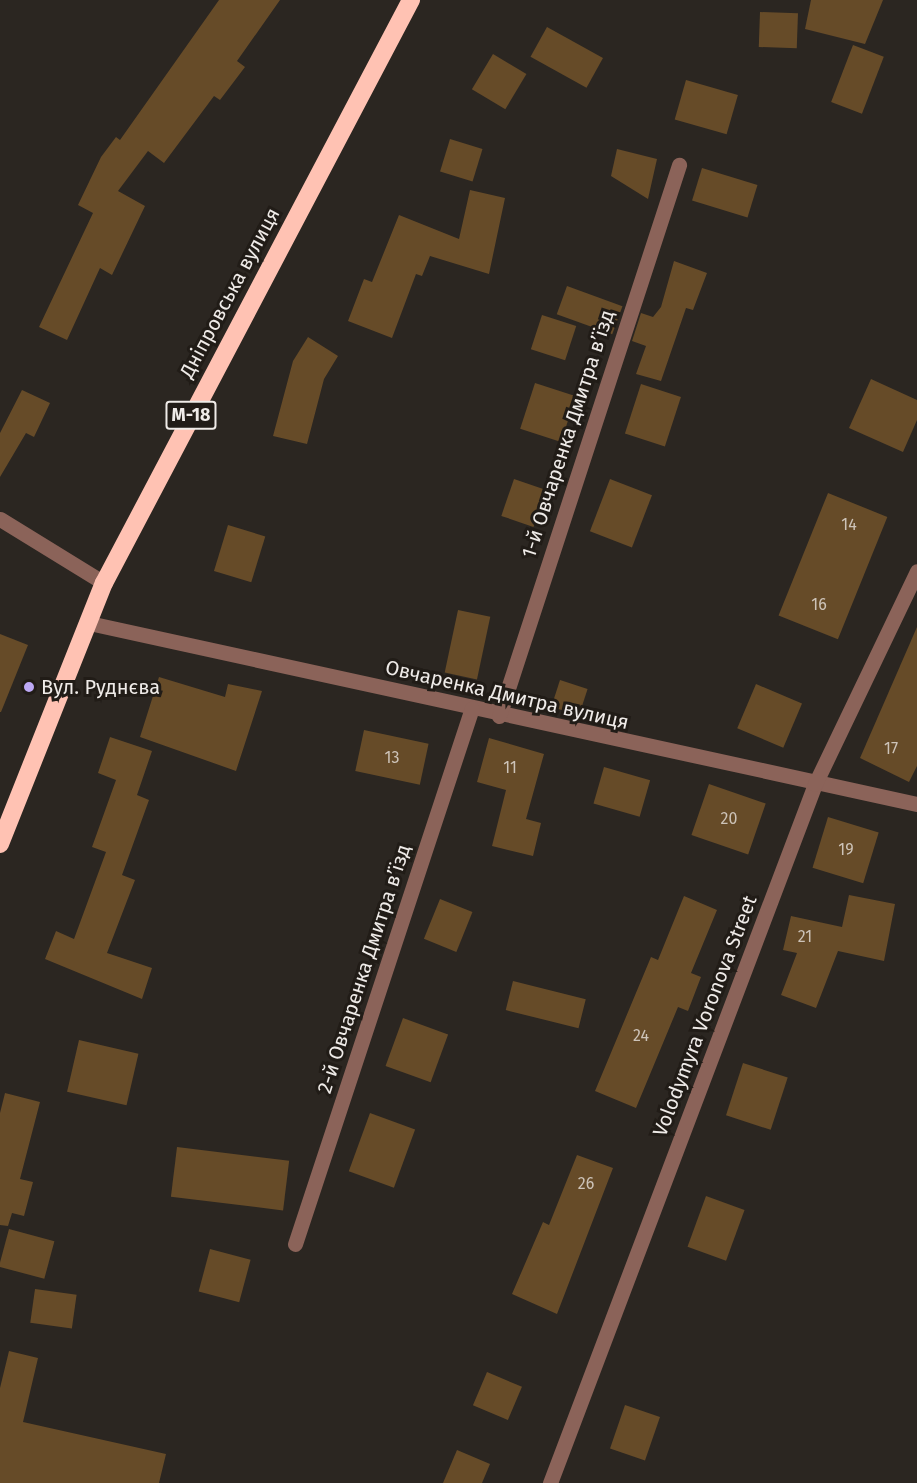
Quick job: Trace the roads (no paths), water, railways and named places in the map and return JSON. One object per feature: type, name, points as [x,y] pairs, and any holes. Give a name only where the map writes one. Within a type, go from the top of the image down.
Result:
[{"type":"highway","name":"Дніпровська вулиця","points":[[0,844],[104,583],[411,0]]},
{"type":"street","name":"1-й Овчаренка Дмитра в’їзд","points":[[499,716],[679,165]]},
{"type":"street","points":[[0,519],[104,583]]},
{"type":"street","name":"Volodymyra Voronova Street","points":[[550,1483],[815,784],[917,571]]},
{"type":"street","name":"Овчаренка Дмитра вулиця","points":[[89,623],[472,708],[499,716],[917,804]]},
{"type":"street","name":"2-й Овчаренка Дмитра в’їзд","points":[[295,1244],[472,708]]},
{"type":"place","name":"Вул. Руднєва","points":[[29,687]]}]
